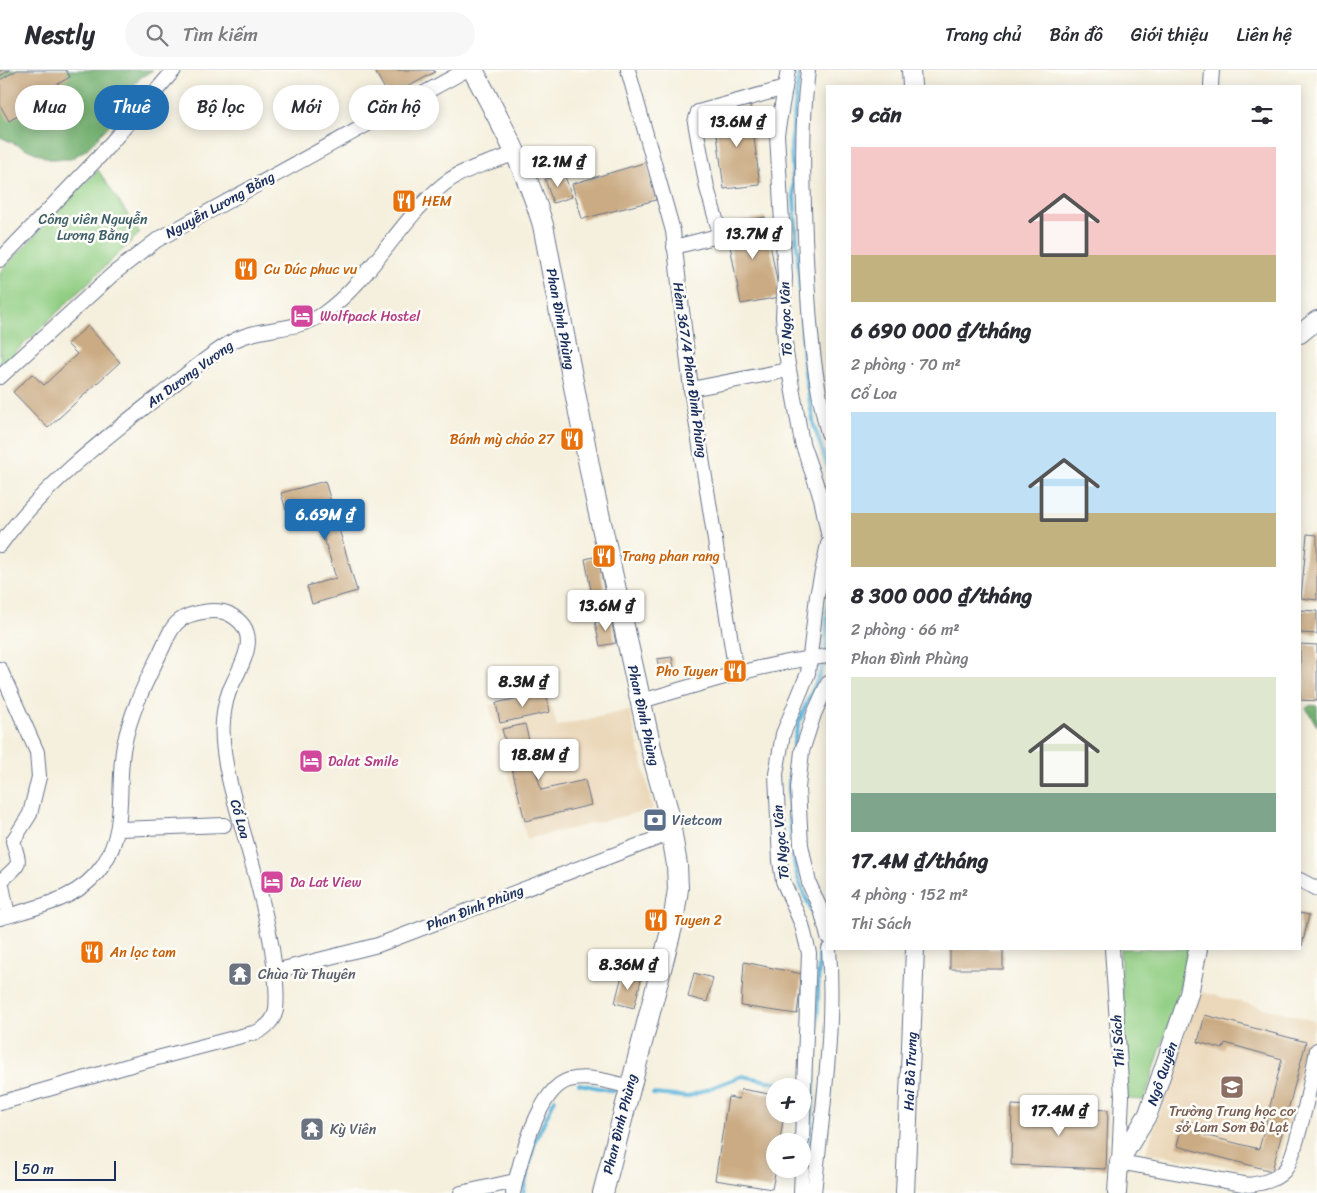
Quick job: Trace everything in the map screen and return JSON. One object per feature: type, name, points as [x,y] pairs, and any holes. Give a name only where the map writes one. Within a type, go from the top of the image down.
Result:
[{"type":"main road","name":"Phan Đình Phùng","points":[[473,70],[517,153],[535,197],[543,225],[570,356],[591,475],[627,645],[642,701],[672,833],[678,889],[673,923],[603,1193]]},
{"type":"street","points":[[0,260],[99,157],[174,70]]},
{"type":"street","name":"Nguyễn Lương Bằng","points":[[0,378],[113,274],[157,240],[466,70]]},
{"type":"street","name":"Hẻm 367/4 Phan Đình Phùng","points":[[628,70],[672,231],[691,388],[736,673]]},
{"type":"street","name":"Tô Ngọc Vân","points":[[788,70],[777,134],[777,162],[785,277],[783,317],[788,370],[802,442],[822,498],[826,521]]},
{"type":"street","name":"Tô Ngọc Vân","points":[[808,70],[802,140],[808,295],[818,397],[826,426]]},
{"type":"street","points":[[911,70],[912,85]]},
{"type":"street","points":[[1211,85],[1212,70]]},
{"type":"street","points":[[674,247],[714,237],[719,230],[707,188],[695,122],[698,112],[784,88]]},
{"type":"street","name":"An Dương Vương","points":[[0,544],[14,525],[49,488],[122,425],[219,349],[252,332],[301,324],[320,316],[337,303],[373,266],[411,218],[444,184],[458,175],[517,153]]},
{"type":"street","points":[[1301,333],[1317,320]]},
{"type":"street","points":[[691,388],[788,370]]},
{"type":"street","name":"Tô Ngọc Vân","points":[[802,1133],[809,953],[802,925],[783,881],[779,852],[776,774],[783,734],[817,658],[817,596],[826,553]]},
{"type":"street","name":"Cổ Loa","points":[[0,1103],[264,1029],[276,1012],[275,971],[266,911],[232,792],[222,722],[227,696],[247,656],[248,638],[242,624],[229,614],[191,614],[178,621],[168,635],[137,700],[124,745],[119,829],[103,865],[94,876],[66,898],[4,917]]},
{"type":"street","points":[[642,701],[736,673],[817,658]]},
{"type":"street","points":[[0,668],[37,752],[39,777],[30,814],[13,841],[19,858],[18,866],[1,881],[4,917]]},
{"type":"street","name":"Tô Ngọc Vân","points":[[826,687],[814,714],[802,751],[798,788],[801,845],[809,883],[822,913],[826,929]]},
{"type":"street","name":"Cổ Loa","points":[[119,829],[224,825]]},
{"type":"street","name":"Phan Đinh Phùng","points":[[275,971],[378,945],[672,833]]},
{"type":"street","points":[[1301,881],[1317,889]]},
{"type":"street","points":[[814,1193],[829,1040],[831,973],[829,950]]},
{"type":"street","name":"Hai Bà Trưng","points":[[905,1193],[915,950]]},
{"type":"street","name":"Thi Sách","points":[[1112,950],[1122,1096],[1119,1162]]},
{"type":"street","name":"Ngô Quyền","points":[[1118,1193],[1119,1162],[1148,1114],[1189,994],[1198,950]]},
{"type":"street","points":[[1119,1162],[1249,1185],[1270,1182],[1286,1170],[1317,1050]]},
{"type":"street","points":[[461,1193],[514,1187],[528,1134],[556,1086],[567,1080],[592,1078],[630,1087]]},
{"type":"street","points":[[801,1193],[802,1178]]},
{"type":"shaded area","points":[[546,687],[557,726],[630,710],[653,809],[527,839],[489,705]]},
{"type":"shaded area","name":"Trường Trung học cơ sở Lam Sơn Đà Lạt","points":[[1198,991],[1315,1021],[1275,1173],[1146,1153]]},
{"type":"green space","points":[[0,70],[153,70],[140,78],[134,85],[94,85],[94,130],[105,130],[87,149],[71,159],[49,159],[0,137]]},
{"type":"green space","name":"Công viên Nguyễn Lương Bằng","points":[[98,170],[140,233],[0,367],[0,272]]},
{"type":"green space","points":[[1311,705],[1317,706],[1317,726],[1306,708]]},
{"type":"green space","points":[[1120,950],[1188,950],[1179,991],[1144,1100],[1128,1099]]},
{"type":"building","points":[[0,70],[10,70],[0,76]]},
{"type":"building","points":[[17,70],[66,70],[70,77],[56,85],[15,85],[15,118],[9,121],[0,105],[0,80]]},
{"type":"building","points":[[434,70],[435,72],[411,85],[383,85],[375,71]]},
{"type":"building","points":[[750,106],[760,185],[724,189],[714,111]]},
{"type":"building","points":[[647,162],[656,200],[582,219],[572,184]]},
{"type":"building","points":[[564,173],[572,197],[553,203],[545,179]]},
{"type":"building","points":[[765,217],[780,297],[741,304],[726,224]]},
{"type":"building","points":[[88,326],[120,362],[48,428],[13,392],[32,374],[44,385],[77,354],[67,344]]},
{"type":"building","points":[[325,481],[357,591],[312,604],[307,586],[336,578],[313,502],[286,510],[281,493]]},
{"type":"building","points":[[1307,534],[1317,535],[1317,600],[1301,598]]},
{"type":"building","points":[[598,556],[606,599],[593,601],[585,559]]},
{"type":"building","points":[[1301,610],[1317,611],[1317,634],[1301,633]]},
{"type":"building","points":[[611,619],[616,643],[600,646],[595,622]]},
{"type":"building","points":[[1301,644],[1317,645],[1317,701],[1301,700]]},
{"type":"building","points":[[672,657],[674,671],[660,673],[657,659]]},
{"type":"building","points":[[546,692],[550,712],[500,723],[496,703]]},
{"type":"building","points":[[525,724],[541,790],[585,780],[591,805],[525,821],[502,729]]},
{"type":"building","points":[[1301,913],[1309,915],[1301,946]]},
{"type":"building","points":[[950,950],[1003,950],[1003,969],[950,969]]},
{"type":"building","points":[[744,962],[802,974],[797,1014],[741,1006]]},
{"type":"building","points":[[694,973],[713,978],[707,1002],[688,997]]},
{"type":"building","points":[[622,975],[641,980],[634,1008],[615,1003]]},
{"type":"building","points":[[1205,1015],[1306,1042],[1272,1171],[1177,1146],[1183,1120],[1207,1126],[1204,1135],[1259,1149],[1282,1059],[1225,1043],[1223,1049],[1198,1042]]},
{"type":"building","points":[[741,1089],[766,1093],[766,1123],[783,1123],[781,1133],[766,1133],[766,1178],[774,1178],[772,1189],[715,1180],[728,1097],[739,1099]]},
{"type":"building","points":[[1012,1105],[1108,1110],[1106,1169],[1011,1165]]},
{"type":"waterway","points":[[799,70],[791,147],[805,374],[814,426],[826,462]]},
{"type":"waterway","points":[[810,1133],[817,1038],[819,941],[815,920],[796,872],[790,827],[789,792],[792,756],[799,722],[825,659]]},
{"type":"waterway","points":[[653,1094],[687,1097],[742,1076],[766,1081]]},
{"type":"waterway","points":[[579,1084],[614,1091]]},
{"type":"waterway","points":[[523,1193],[535,1141],[555,1099]]},
{"type":"place","name":"HEM","points":[[404,201]]},
{"type":"place","name":"Cu Dúc phuc vu","points":[[246,269]]},
{"type":"place","name":"Wolfpack Hostel","points":[[302,316]]},
{"type":"place","name":"Bánh mỳ chảo 27","points":[[572,439]]},
{"type":"place","name":"Trang phan rang","points":[[604,556]]},
{"type":"place","name":"Pho Tuyen","points":[[735,671]]},
{"type":"place","name":"Dalat Smile","points":[[311,761]]},
{"type":"place","name":"Vietcom","points":[[655,820]]},
{"type":"place","name":"Da Lat View","points":[[272,882]]},
{"type":"place","name":"Tuyen 2","points":[[656,920]]},
{"type":"place","name":"An lạc tam","points":[[92,952]]},
{"type":"place","name":"Chùa Từ Thuyên","points":[[240,974]]},
{"type":"place","name":"Trường Trung học cơ sở Lam Sơn Đà Lạt","points":[[1232,1087]]},
{"type":"place","name":"Kỳ Viên","points":[[312,1129]]}]
